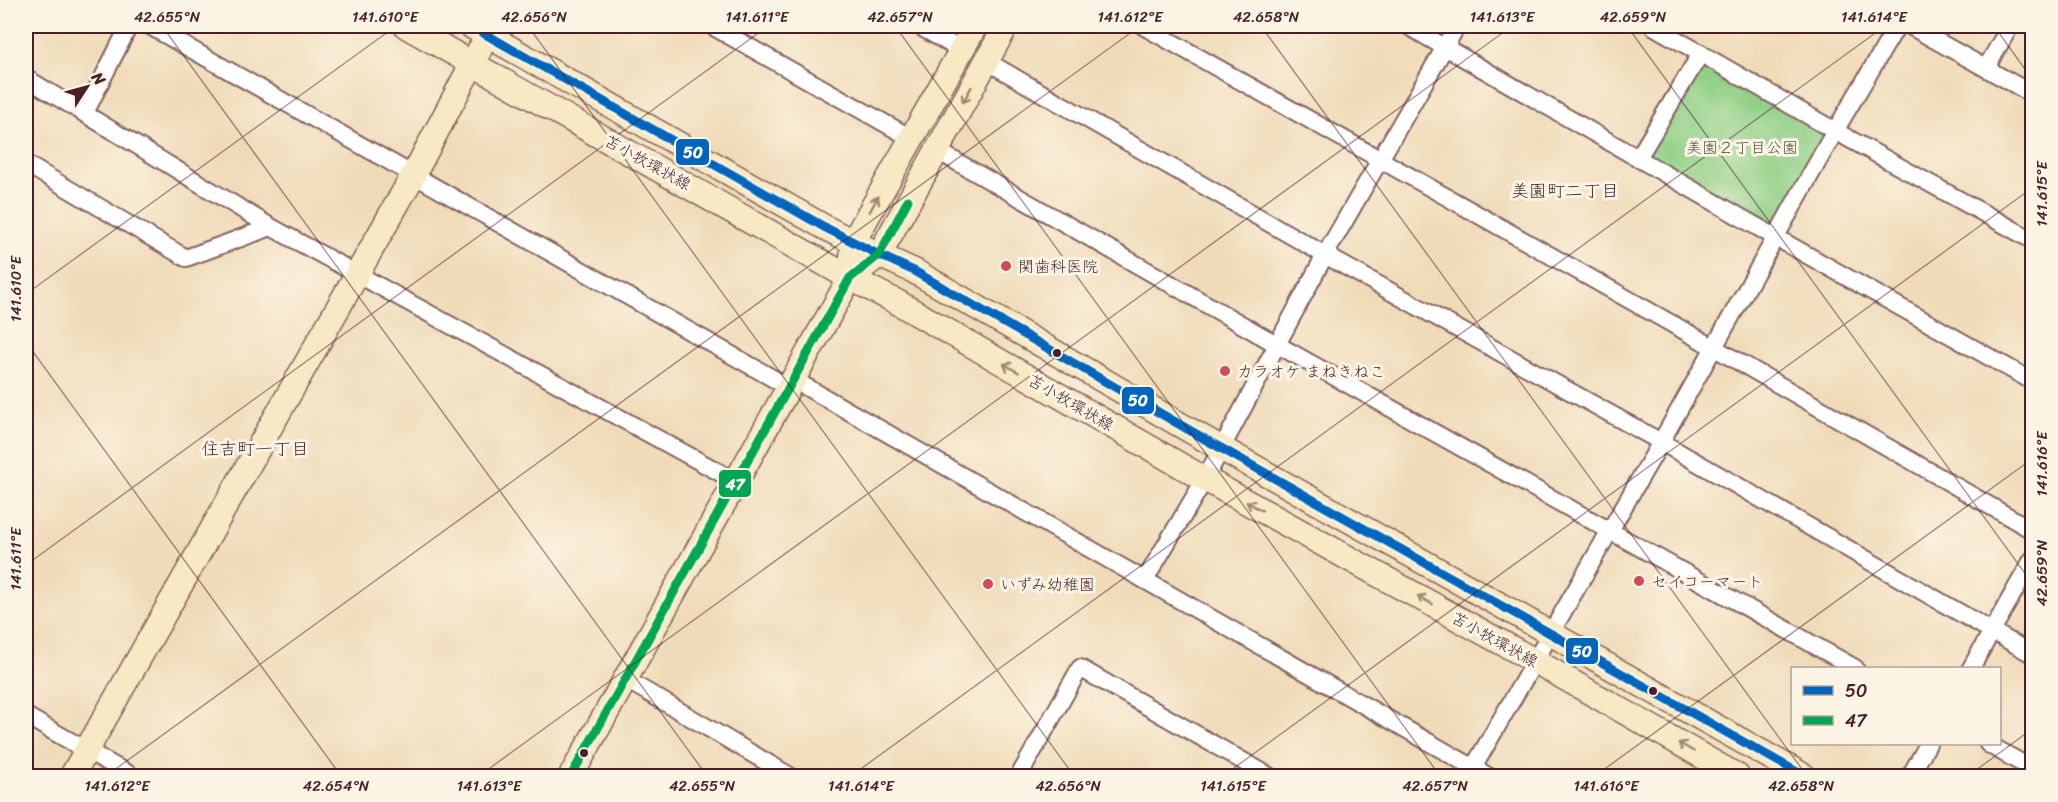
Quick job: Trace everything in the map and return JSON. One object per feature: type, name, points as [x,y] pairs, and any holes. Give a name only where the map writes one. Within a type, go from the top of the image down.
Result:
[{"type":"main road","name":"苫小牧環状線","points":[[406,26],[850,278],[908,308],[1205,479],[1535,661],[1737,777]]},
{"type":"main road","points":[[850,278],[853,242],[975,26]]},
{"type":"main road","points":[[571,777],[850,278],[879,255],[1006,26]]},
{"type":"main road","points":[[72,777],[414,174],[473,63],[484,29]]},
{"type":"main road","name":"苫小牧環状線","points":[[484,29],[853,242],[914,271],[1804,777]]},
{"type":"street","points":[[85,113],[129,26]]},
{"type":"street","points":[[150,26],[1145,580],[1480,772],[1550,633],[1661,442],[1835,130],[1897,26]]},
{"type":"street","points":[[712,26],[911,138]]},
{"type":"street","points":[[919,26],[962,50]]},
{"type":"street","points":[[1143,26],[1713,347],[2032,530]]},
{"type":"street","points":[[1408,26],[2032,381]]},
{"type":"street","points":[[1145,580],[1205,479],[1325,255],[1456,26]]},
{"type":"street","points":[[1653,26],[2032,240]]},
{"type":"street","points":[[1910,26],[2032,94]]},
{"type":"street","points":[[1986,68],[2010,26]]},
{"type":"street","points":[[1638,158],[1701,53]]},
{"type":"street","points":[[986,61],[2032,654]]},
{"type":"street","points":[[26,78],[271,227],[737,482]]},
{"type":"street","points":[[936,150],[1276,344],[1852,667]]},
{"type":"street","points":[[26,164],[186,258],[271,227]]},
{"type":"street","points":[[1972,667],[2032,561]]},
{"type":"street","points":[[1024,775],[1080,668],[1269,777]]},
{"type":"street","points":[[625,679],[790,777]]},
{"type":"street","points":[[26,716],[132,777]]},
{"type":"street","points":[[1910,777],[1928,745]]},
{"type":"street","points":[[1990,745],[2032,769]]},
{"type":"green space","name":"美園２丁目公園","points":[[1701,53],[1835,131],[1775,237],[1638,158]]},
{"type":"transit line","name":"50","points":[[471,26],[826,228],[914,271],[1203,438],[1804,776]]},
{"type":"transit line","name":"47","points":[[571,776],[850,278],[879,255],[908,200]]},
{"type":"place","name":"関歯科医院","points":[[1006,266]]},
{"type":"place","name":"カラオケ まねきねこ","points":[[1225,371]]},
{"type":"place","name":"セイコーマート","points":[[1639,581]]},
{"type":"place","name":"いずみ幼稚園","points":[[988,584]]},
{"type":"district","name":"美園町二丁目","points":[[1565,191]]},
{"type":"district","name":"住吉町一丁目","points":[[255,449]]}]
